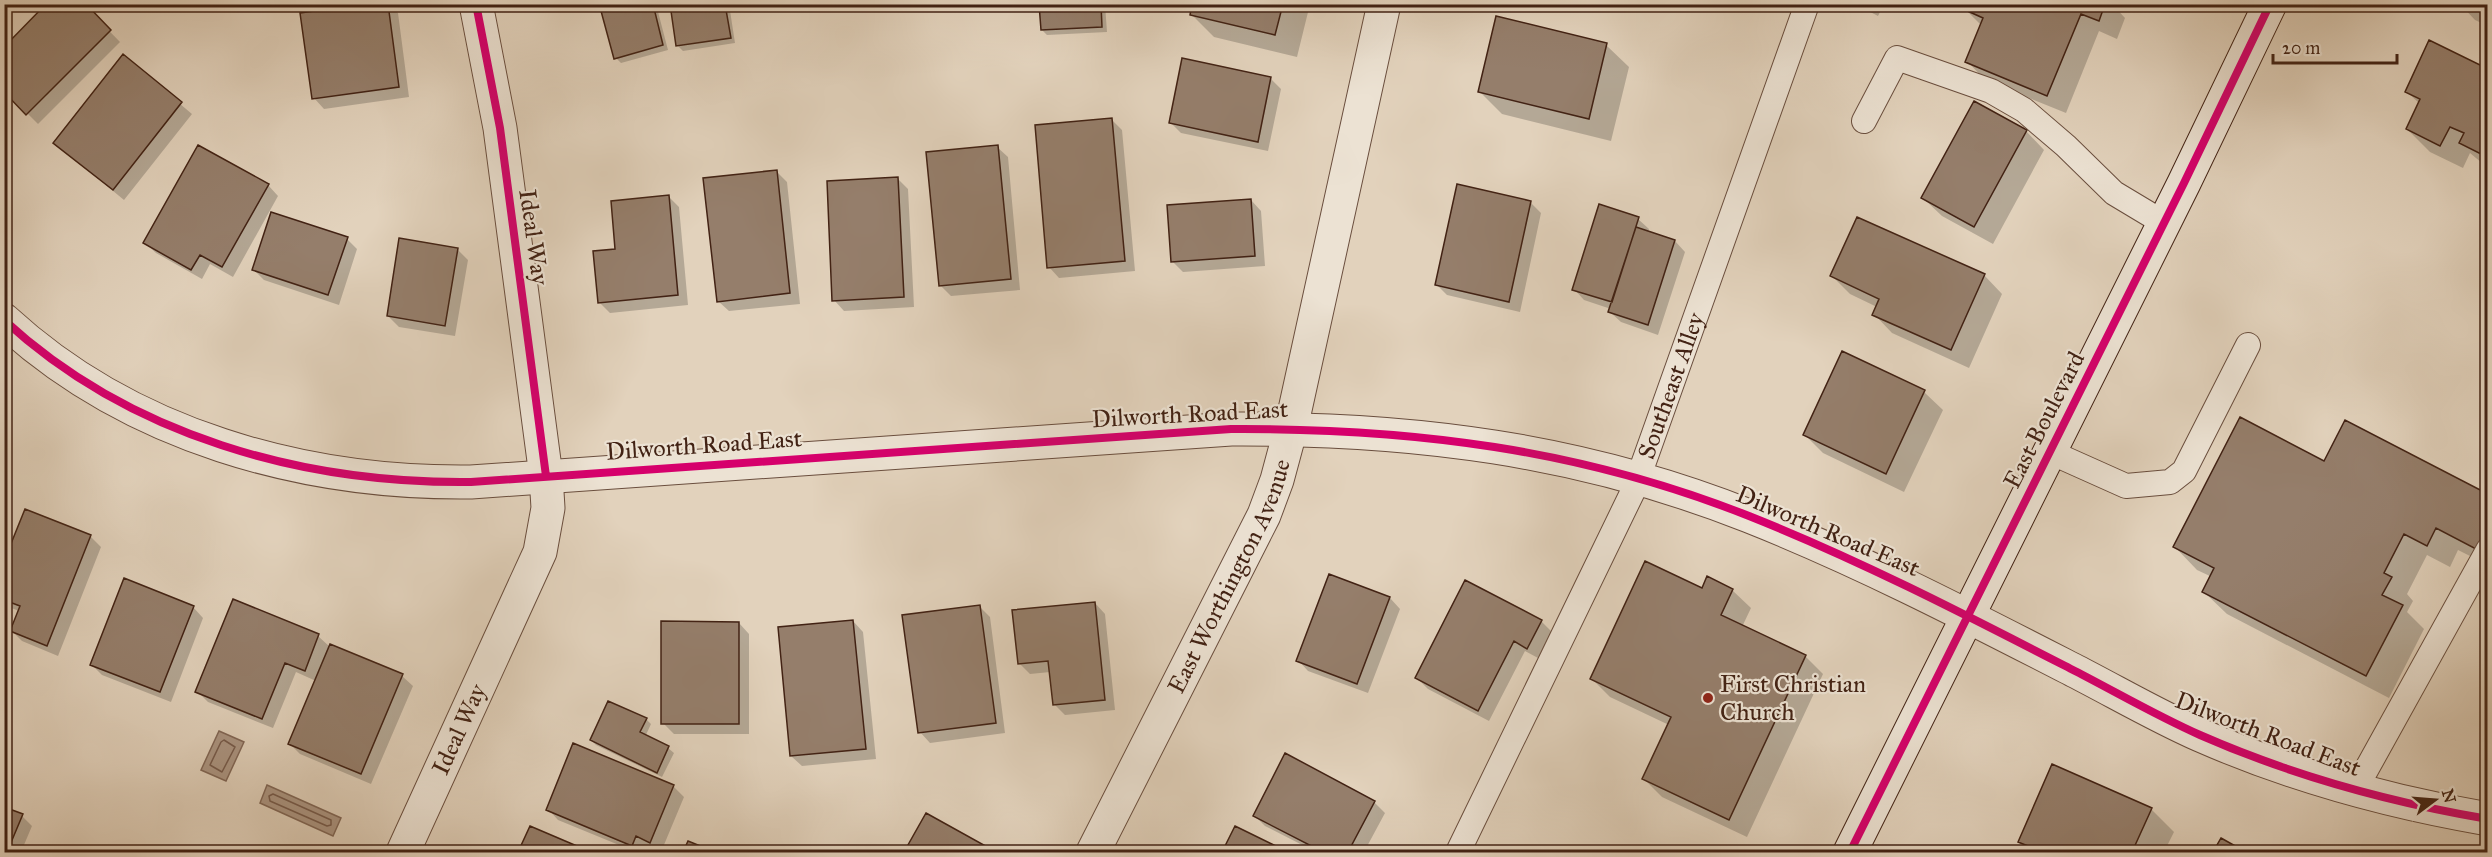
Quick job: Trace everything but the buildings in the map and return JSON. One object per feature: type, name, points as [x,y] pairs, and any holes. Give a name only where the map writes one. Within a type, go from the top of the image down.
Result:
[{"type":"street","name":"Ideal Way","points":[[403,852],[540,552],[548,508],[546,476],[500,128],[476,4]]},
{"type":"street","name":"East Worthington Avenue","points":[[1094,852],[1264,515],[1277,480],[1291,428],[1384,4]]},
{"type":"street","name":"East Boulevard","points":[[1850,852],[2164,223],[2264,6]]},
{"type":"street","name":"Dilworth Road East","points":[[4,320],[75,375],[118,403],[195,436],[248,454],[336,474],[426,482],[546,476],[1231,429],[1291,428],[1422,436],[1540,453],[1638,477],[1749,516],[1919,591],[2200,735],[2313,778],[2430,809],[2487,819]]},
{"type":"lane","name":"Southeast Alley","points":[[1458,852],[1638,477],[1807,4]]},
{"type":"lane","points":[[1864,121],[1897,58],[1991,91],[2024,110],[2066,146],[2114,194],[2164,223]]},
{"type":"lane","points":[[2050,452],[2126,486],[2170,482],[2184,471],[2248,345]]},
{"type":"lane","points":[[2355,790],[2487,550]]},
{"type":"water","points":[[219,731],[244,742],[226,781],[201,770]]},
{"type":"water","points":[[267,785],[341,818],[333,836],[260,803]]},
{"type":"cycle path","points":[[476,4],[500,128],[546,476]]},
{"type":"cycle path","points":[[1850,852],[2184,183],[2270,4]]},
{"type":"cycle path","points":[[4,320],[53,360],[106,395],[163,423],[222,445],[283,462],[345,474],[408,480],[471,482],[1231,429],[1365,433],[1430,438],[1559,459],[1622,474],[1686,493],[1790,533],[1914,589],[2168,720],[2269,763],[2341,786],[2488,819]]},
{"type":"place","name":"First Christian Church","points":[[1708,698]]}]
